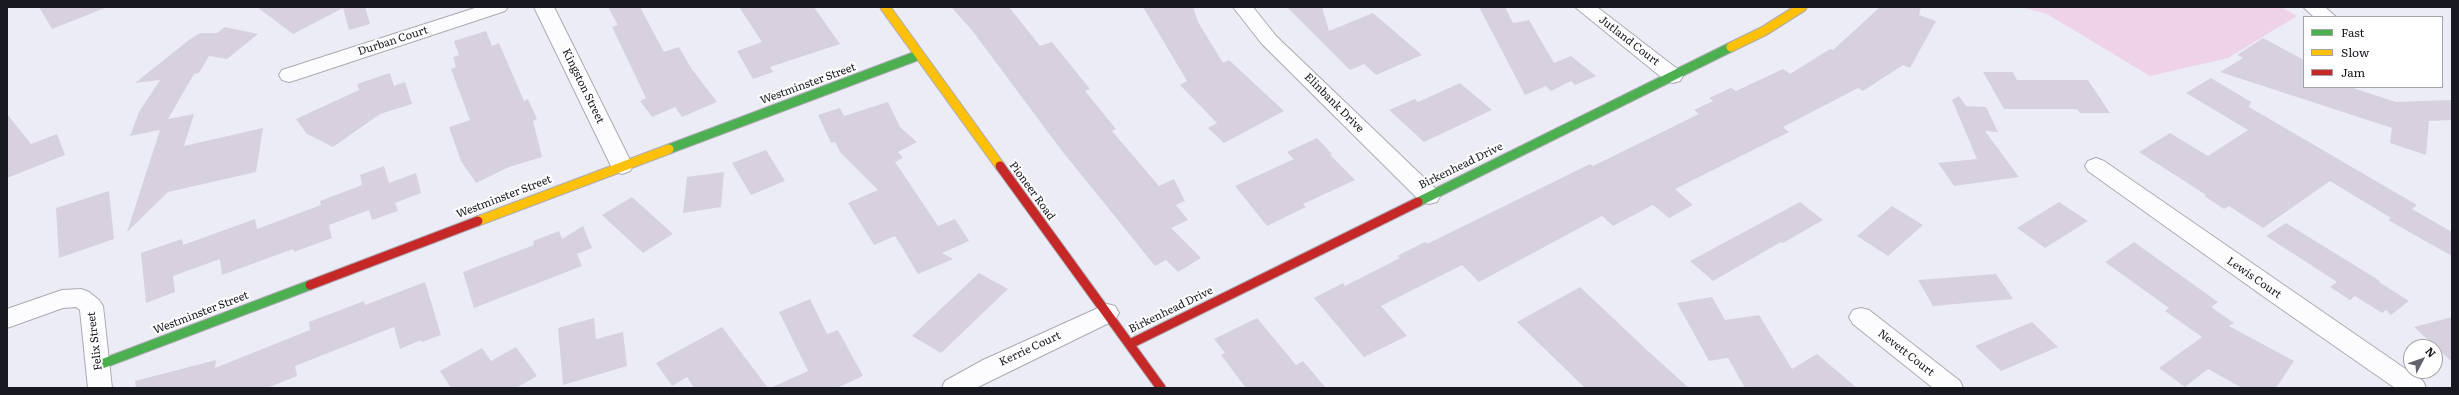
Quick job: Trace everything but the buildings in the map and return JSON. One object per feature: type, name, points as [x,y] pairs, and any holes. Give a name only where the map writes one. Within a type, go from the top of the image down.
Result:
[{"type":"street","name":"Durban Court","points":[[288,75],[498,7]]},
{"type":"street","name":"Kingston Street","points":[[544,7],[622,166]]},
{"type":"street","name":"Pioneer Road","points":[[885,7],[1161,388]]},
{"type":"street","name":"Elinbank Drive","points":[[1243,7],[1269,40],[1428,196]]},
{"type":"street","name":"Jutland Court","points":[[1585,7],[1673,76]]},
{"type":"street","name":"Birkenhead Drive","points":[[1130,344],[1764,31],[1802,7]]},
{"type":"street","points":[[2314,7],[2325,16]]},
{"type":"street","name":"Westminster Street","points":[[99,376],[622,166],[919,55]]},
{"type":"street","name":"Lewis Court","points":[[2096,166],[2275,293],[2414,388]]},
{"type":"street","name":"Felix Street","points":[[7,319],[62,299],[81,298],[91,306],[99,376]]},
{"type":"street","name":"Kerrie Court","points":[[954,388],[992,367],[1107,314]]},
{"type":"street","name":"Nevett Court","points":[[1860,317],[1951,388]]},
{"type":"shaded area","points":[[2021,7],[2281,7],[2297,16],[2228,58],[2150,76],[2047,14]]},
{"type":"traffic: fast","points":[[1418,202],[1731,47]]},
{"type":"traffic: fast","points":[[669,149],[919,55]]},
{"type":"traffic: fast","points":[[99,365],[310,285]]},
{"type":"traffic: slow","points":[[885,7],[1000,166]]},
{"type":"traffic: slow","points":[[1731,47],[1764,31],[1802,7]]},
{"type":"traffic: slow","points":[[478,221],[669,149]]},
{"type":"traffic: jam","points":[[1000,166],[1161,388]]},
{"type":"traffic: jam","points":[[1130,344],[1418,202]]},
{"type":"traffic: jam","points":[[310,285],[478,221]]}]
